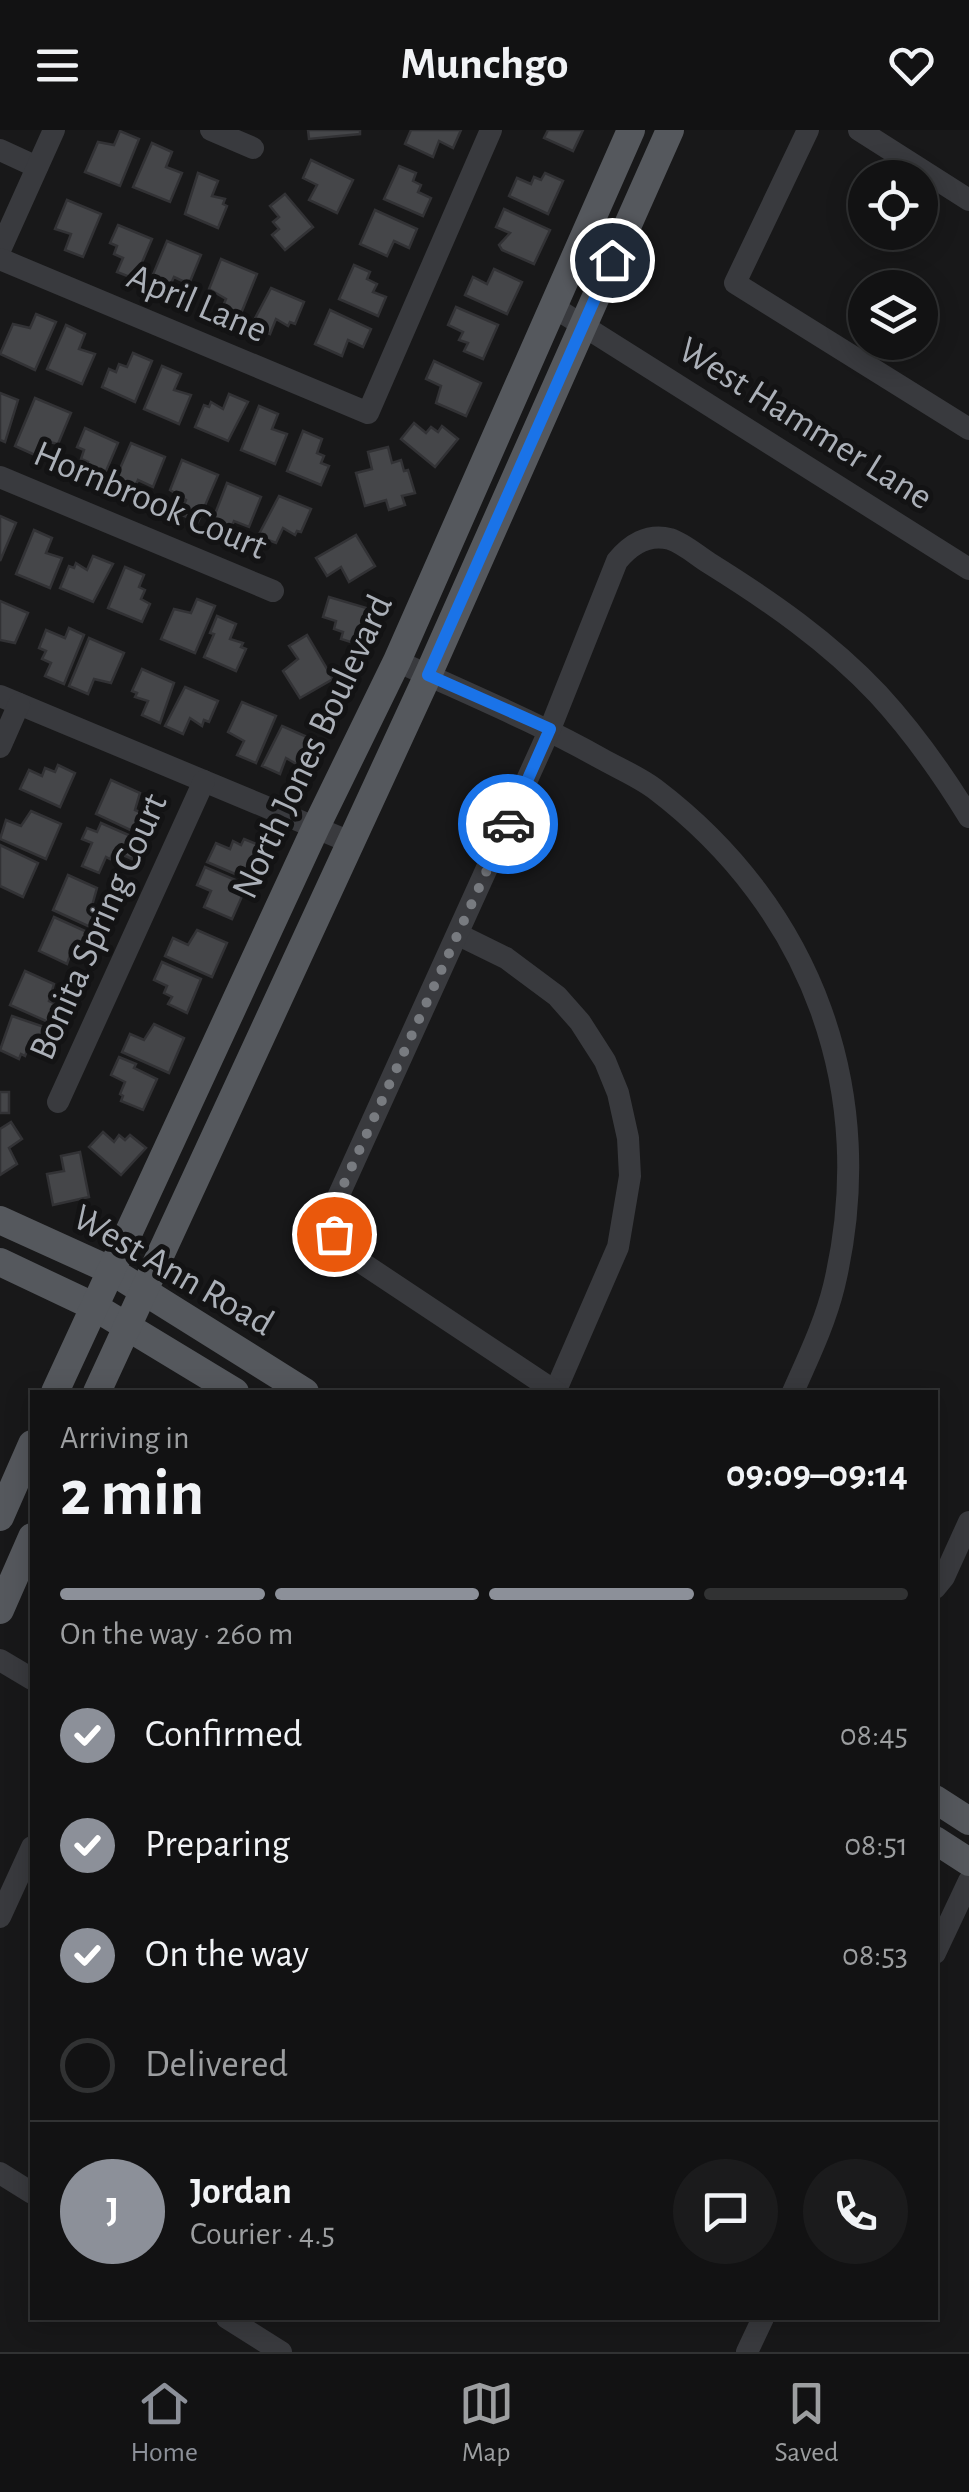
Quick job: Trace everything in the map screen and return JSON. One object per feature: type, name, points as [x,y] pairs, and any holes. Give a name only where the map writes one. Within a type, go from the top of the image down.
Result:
[{"type":"main road","name":"North Jones Boulevard","points":[[56,1390],[316,827],[397,661],[630,130]]},
{"type":"main road","name":"North Jones Boulevard","points":[[98,1390],[428,675],[670,130]]},
{"type":"main road","name":"West Ann Road","points":[[0,1220],[110,1270],[302,1390]]},
{"type":"main road","name":"West Ann Road","points":[[0,1262],[93,1306],[233,1390]]},
{"type":"main road","points":[[0,1517],[30,1449]]},
{"type":"main road","points":[[0,1610],[30,1541]]},
{"type":"main road","points":[[938,1801],[969,1821]]},
{"type":"main road","points":[[938,1842],[969,1862]]},
{"type":"street","points":[[0,250],[54,130]]},
{"type":"street","points":[[211,130],[253,148]]},
{"type":"street","name":"April Lane","points":[[0,260],[368,412],[491,130]]},
{"type":"street","points":[[808,130],[736,283],[969,429]]},
{"type":"street","points":[[859,130],[969,200]]},
{"type":"street","points":[[0,150],[38,167]]},
{"type":"street","name":"West Hammer Lane","points":[[552,306],[969,569]]},
{"type":"street","name":"Hornbrook Court","points":[[0,477],[273,590]]},
{"type":"street","points":[[553,1390],[350,1255],[334,1234],[332,1210],[550,729],[617,561],[628,547],[644,539],[670,539],[768,600],[824,643],[876,692],[916,737],[969,817]]},
{"type":"street","points":[[397,661],[550,729],[652,787],[714,839],[757,888],[800,956],[836,1055],[846,1111],[848,1208],[834,1287],[794,1390]]},
{"type":"street","points":[[0,747],[10,700],[350,842]]},
{"type":"street","name":"Bonita Spring Court","points":[[58,1102],[204,781]]},
{"type":"street","points":[[458,934],[506,958],[557,996],[580,1022],[605,1061],[618,1092],[628,1138],[630,1176],[618,1247],[557,1390]]},
{"type":"street","points":[[938,1584],[969,1522]]},
{"type":"street","points":[[0,1660],[30,1678]]},
{"type":"street","points":[[0,1917],[30,1851]]},
{"type":"street","points":[[938,1946],[969,1881]]},
{"type":"street","points":[[0,2173],[30,2193]]},
{"type":"street","points":[[230,2320],[280,2352]]},
{"type":"street","points":[[747,2352],[762,2320]]},
{"type":"building","points":[[308,130],[360,130],[360,134],[309,139]]},
{"type":"building","points":[[411,130],[461,130],[453,148],[439,141],[433,157],[405,144]]},
{"type":"building","points":[[548,130],[583,130],[573,151],[544,138]]},
{"type":"building","points":[[120,131],[139,139],[120,186],[85,172],[98,142],[114,145]]},
{"type":"building","points":[[152,143],[172,152],[166,167],[182,173],[170,202],[133,187]]},
{"type":"building","points":[[311,160],[353,180],[337,213],[309,200],[317,185],[303,178]]},
{"type":"building","points":[[399,166],[416,173],[413,181],[421,185],[418,192],[431,198],[423,216],[384,199]]},
{"type":"building","points":[[198,173],[218,181],[212,196],[225,199],[223,204],[227,206],[218,228],[185,214]]},
{"type":"building","points":[[545,173],[563,181],[548,214],[509,196],[517,178],[531,184],[534,177],[541,180]]},
{"type":"building","points":[[285,194],[313,227],[285,250],[272,235],[279,229],[273,222],[279,217],[270,206]]},
{"type":"building","points":[[67,200],[101,214],[83,257],[65,250],[71,234],[55,229]]},
{"type":"building","points":[[504,209],[550,230],[534,264],[499,245],[510,233],[496,227]]},
{"type":"building","points":[[375,210],[417,229],[409,248],[394,241],[387,256],[360,244]]},
{"type":"building","points":[[118,225],[152,239],[135,279],[117,272],[123,258],[114,254],[117,246],[110,243]]},
{"type":"building","points":[[167,241],[201,255],[189,284],[174,277],[167,292],[149,284]]},
{"type":"building","points":[[221,259],[257,274],[238,321],[220,313],[226,299],[209,289]]},
{"type":"building","points":[[354,265],[370,272],[367,279],[377,284],[373,292],[386,297],[378,316],[339,299]]},
{"type":"building","points":[[494,269],[522,282],[507,314],[465,295],[473,277],[487,284]]},
{"type":"building","points":[[271,288],[304,302],[295,324],[290,322],[288,326],[276,319],[270,334],[251,326]]},
{"type":"building","points":[[456,307],[498,325],[483,359],[464,351],[468,343],[459,340],[463,332],[448,325]]},
{"type":"building","points":[[330,310],[371,329],[363,347],[348,340],[342,356],[315,344]]},
{"type":"building","points":[[36,314],[56,322],[35,370],[0,354],[13,324],[30,328]]},
{"type":"building","points":[[66,325],[85,334],[79,349],[95,354],[82,384],[47,369]]},
{"type":"building","points":[[133,353],[152,361],[135,402],[102,387],[109,369],[116,372],[119,364],[127,367]]},
{"type":"building","points":[[434,361],[481,383],[466,416],[436,403],[441,386],[426,379]]},
{"type":"building","points":[[162,366],[181,374],[174,390],[191,395],[179,424],[144,409]]},
{"type":"building","points":[[0,393],[18,400],[5,442],[0,440]]},
{"type":"building","points":[[229,394],[248,402],[228,441],[195,427],[204,405],[209,407],[211,402],[223,409]]},
{"type":"building","points":[[35,398],[71,413],[58,444],[41,440],[35,455],[15,446]]},
{"type":"building","points":[[259,406],[278,414],[272,429],[287,434],[275,464],[241,450]]},
{"type":"building","points":[[414,423],[426,433],[431,427],[438,432],[442,426],[458,439],[435,467],[401,439]]},
{"type":"building","points":[[85,428],[118,443],[101,483],[82,475],[88,462],[81,459],[84,450],[77,447]]},
{"type":"building","points":[[303,431],[322,439],[317,453],[324,456],[321,463],[329,466],[321,485],[287,471]]},
{"type":"building","points":[[131,443],[165,457],[153,487],[138,480],[132,495],[112,487]]},
{"type":"building","points":[[388,447],[392,463],[401,460],[404,471],[408,470],[415,493],[402,496],[405,505],[389,510],[386,500],[365,506],[356,473],[372,469],[368,452]]},
{"type":"building","points":[[182,460],[218,475],[198,522],[180,514],[186,500],[170,490]]},
{"type":"building","points":[[227,483],[261,497],[249,527],[234,521],[228,535],[210,527]]},
{"type":"building","points":[[279,496],[311,509],[301,532],[295,535],[283,528],[276,543],[258,536]]},
{"type":"building","points":[[0,516],[16,523],[0,561]]},
{"type":"building","points":[[34,530],[52,538],[46,553],[62,558],[50,588],[16,574]]},
{"type":"building","points":[[356,535],[375,566],[349,582],[341,567],[327,576],[316,558]]},
{"type":"building","points":[[93,556],[113,564],[93,602],[60,588],[69,566],[74,568],[76,563],[87,570]]},
{"type":"building","points":[[125,567],[144,575],[139,587],[145,590],[141,599],[150,604],[142,622],[108,608]]},
{"type":"building","points":[[329,597],[370,609],[360,645],[341,639],[343,632],[334,629],[336,621],[323,617]]},
{"type":"building","points":[[197,599],[215,606],[195,653],[161,639],[174,609],[191,613]]},
{"type":"building","points":[[0,601],[28,613],[15,643],[0,640]]},
{"type":"building","points":[[217,616],[236,624],[230,639],[243,643],[241,647],[246,649],[236,671],[204,657]]},
{"type":"building","points":[[69,628],[84,635],[64,684],[45,676],[51,663],[42,659],[46,651],[39,648],[46,630],[65,638]]},
{"type":"building","points":[[307,635],[333,679],[300,698],[283,671],[298,659],[289,646]]},
{"type":"building","points":[[89,638],[124,653],[111,683],[94,679],[88,694],[69,686]]},
{"type":"building","points":[[142,669],[174,683],[160,723],[142,715],[148,701],[135,697],[137,693],[132,691]]},
{"type":"building","points":[[185,687],[218,701],[209,722],[204,720],[202,726],[190,718],[183,734],[165,726]]},
{"type":"building","points":[[242,702],[276,716],[256,763],[237,755],[244,741],[228,732]]},
{"type":"building","points":[[282,726],[314,740],[305,763],[300,761],[298,765],[286,758],[280,774],[262,766]]},
{"type":"building","points":[[58,765],[75,773],[60,807],[20,789],[29,770],[42,776],[45,768],[55,772]]},
{"type":"building","points":[[111,780],[140,793],[135,810],[149,816],[141,835],[96,814]]},
{"type":"building","points":[[31,811],[61,824],[46,859],[0,839],[6,820],[21,826]]},
{"type":"building","points":[[101,823],[140,840],[132,859],[114,851],[110,859],[106,857],[99,873],[82,866],[92,843],[82,839],[87,828],[97,832]]},
{"type":"building","points":[[244,839],[261,846],[247,879],[207,862],[216,843],[230,849],[233,841],[241,845]]},
{"type":"building","points":[[0,845],[38,863],[23,897],[0,886]]},
{"type":"building","points":[[205,867],[247,885],[232,919],[204,907],[211,891],[197,885]]},
{"type":"building","points":[[68,875],[97,888],[92,906],[107,912],[99,931],[53,910]]},
{"type":"building","points":[[54,917],[96,936],[88,954],[73,947],[67,964],[39,951]]},
{"type":"building","points":[[197,930],[227,943],[212,977],[165,956],[173,938],[188,945]]},
{"type":"building","points":[[162,962],[201,979],[187,1013],[168,1004],[172,997],[164,993],[167,986],[154,980]]},
{"type":"building","points":[[25,971],[54,984],[49,1001],[63,1007],[55,1025],[10,1005]]},
{"type":"building","points":[[12,1016],[53,1030],[44,1050],[30,1043],[25,1056],[21,1054],[19,1059],[0,1050]]},
{"type":"building","points":[[154,1024],[184,1038],[169,1073],[122,1052],[130,1034],[144,1040]]},
{"type":"building","points":[[119,1057],[157,1079],[143,1110],[121,1101],[125,1082],[111,1075]]},
{"type":"building","points":[[0,1092],[9,1092],[9,1113],[0,1113]]},
{"type":"building","points":[[11,1122],[22,1139],[9,1148],[17,1164],[0,1175],[0,1129]]},
{"type":"building","points":[[103,1132],[114,1142],[119,1135],[125,1140],[130,1135],[146,1148],[121,1175],[89,1147]]},
{"type":"building","points":[[80,1152],[89,1197],[53,1205],[47,1174],[64,1171],[61,1156]]},
{"type":"way so far","points":[[334,1234],[332,1210],[508,824]]},
{"type":"route","points":[[508,824],[550,729],[428,675],[612,260]]}]
